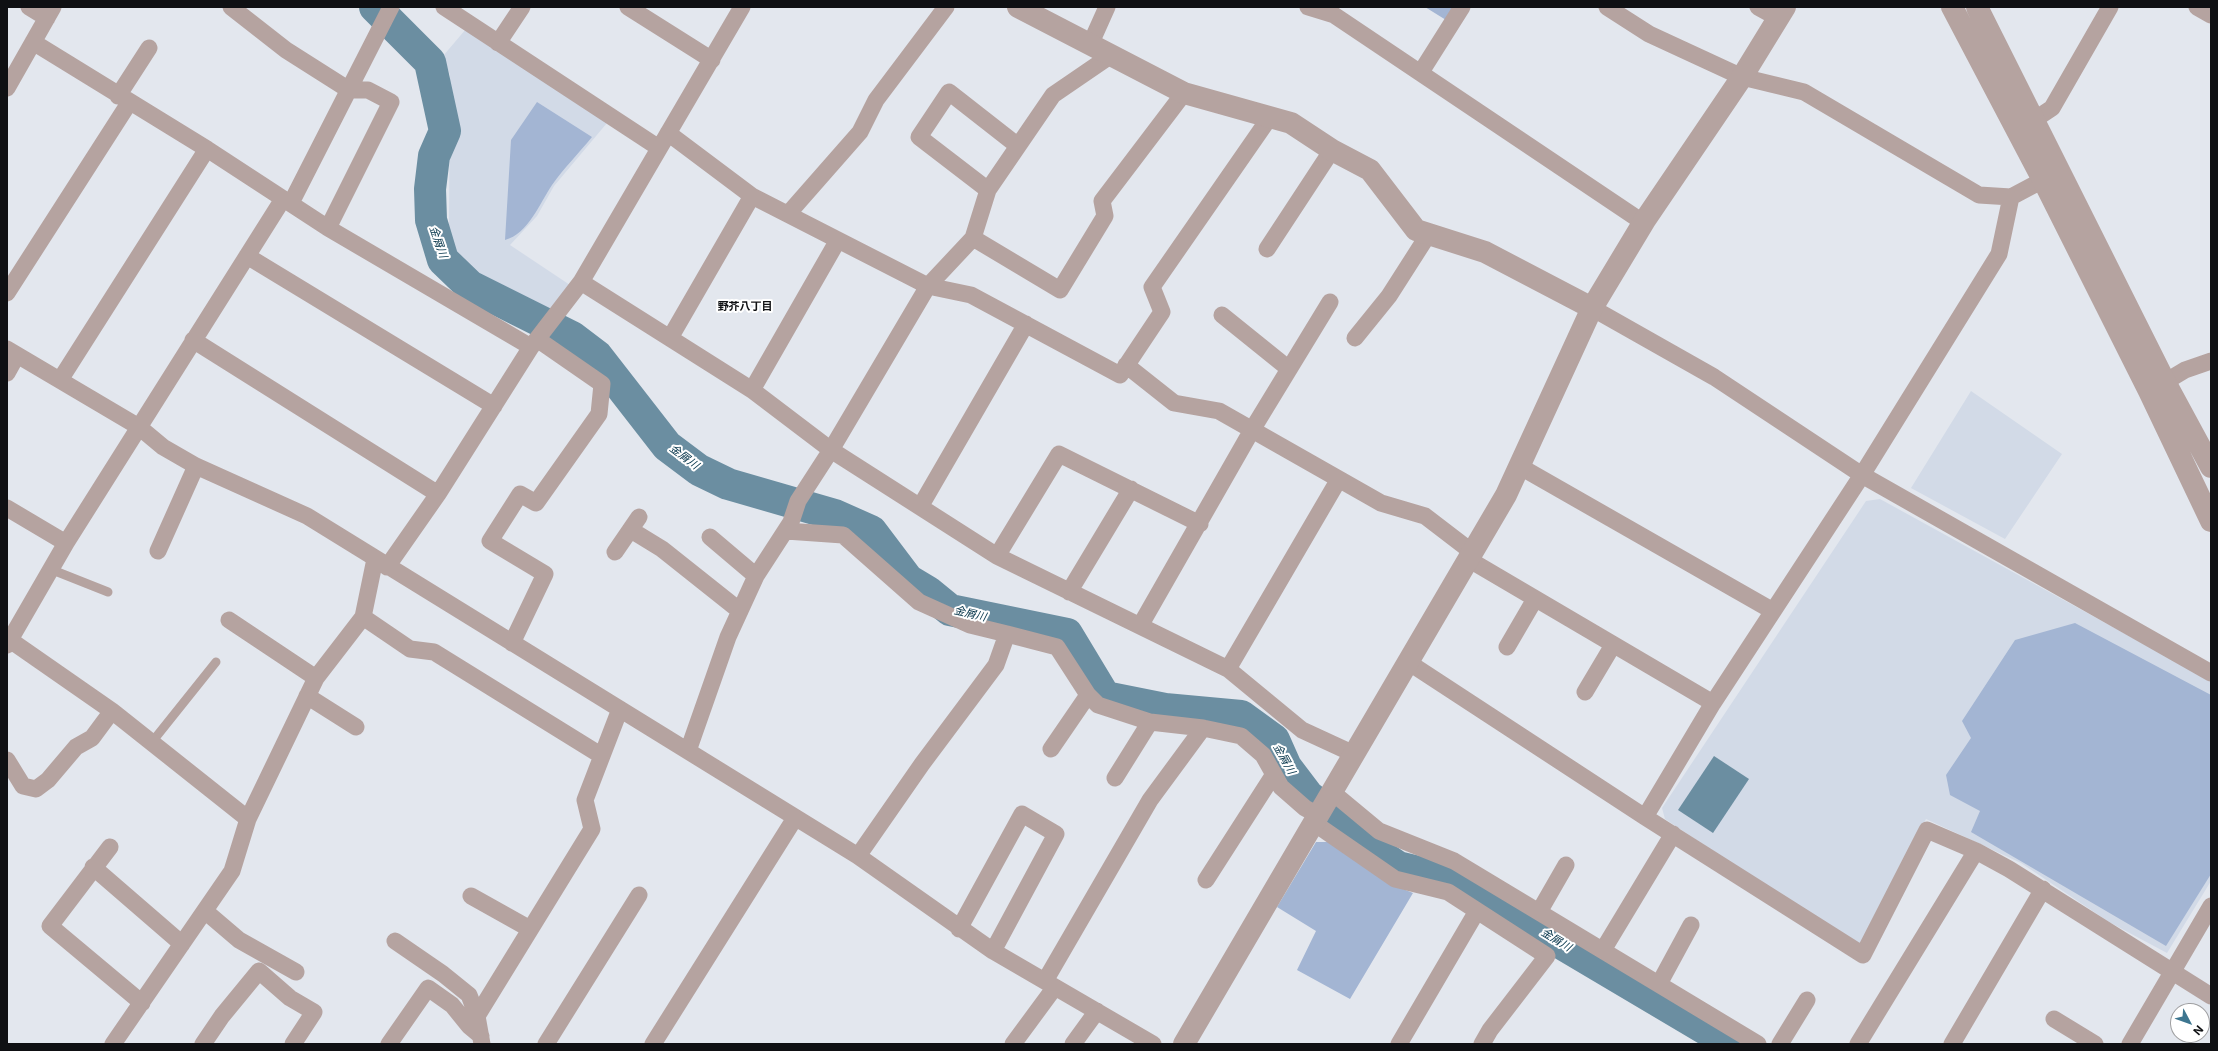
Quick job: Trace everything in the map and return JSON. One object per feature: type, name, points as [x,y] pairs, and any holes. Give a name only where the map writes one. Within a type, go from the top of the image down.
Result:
[{"type":"street","points":[[7,88],[50,12],[29,7]]},
{"type":"street","points":[[231,7],[286,50],[349,90],[368,90],[391,102],[328,228]]},
{"type":"street","points":[[444,7],[498,44],[659,148]]},
{"type":"street","points":[[498,44],[522,7]]},
{"type":"street","points":[[628,7],[712,60]]},
{"type":"street","points":[[113,1044],[232,871],[248,819],[307,696],[316,678],[364,617],[381,563],[438,494],[536,340],[580,282],[742,7]]},
{"type":"street","points":[[788,214],[860,132],[876,100],[946,7]]},
{"type":"street","points":[[1018,7],[1184,93],[1291,123],[1332,150],[1370,170],[1416,230],[1485,252],[1592,308],[1714,377],[1862,475],[2211,673]]},
{"type":"street","points":[[1090,45],[1107,7]]},
{"type":"street","points":[[1308,7],[1334,15],[1421,72],[1578,181],[1644,223]]},
{"type":"street","points":[[1421,72],[1462,7]]},
{"type":"street","points":[[1607,7],[1649,34],[1742,78],[1804,92],[1979,195],[2011,197],[2044,180]]},
{"type":"street","points":[[1184,1044],[1506,495],[1592,308],[1644,223],[1742,78],[1782,13],[1758,7]]},
{"type":"street","points":[[1952,7],[2044,180],[2157,386],[2211,467]]},
{"type":"street","points":[[1977,7],[2034,120],[2157,386],[2211,521]]},
{"type":"street","points":[[2034,120],[2052,108],[2110,7]]},
{"type":"street","points":[[2197,7],[2211,15]]},
{"type":"street","points":[[248,819],[112,711],[8,643],[13,622],[50,569],[247,256],[287,201],[349,90],[391,8]]},
{"type":"street","points":[[33,42],[207,149],[328,228],[536,340],[602,384],[599,414],[536,503],[520,494],[490,541],[544,574],[512,643]]},
{"type":"street","points":[[7,293],[124,99],[149,48]]},
{"type":"street","points":[[688,751],[728,637],[756,576],[788,527],[798,501],[831,450],[928,286],[973,238],[988,190],[1053,94],[1110,56]]},
{"type":"street","points":[[988,190],[919,137],[949,92],[1018,146]]},
{"type":"street","points":[[973,238],[1060,290],[1105,216],[1102,201],[1184,93]]},
{"type":"street","points":[[668,133],[752,196],[928,286],[972,295],[1120,375],[1162,312],[1152,287],[1270,117]]},
{"type":"street","points":[[60,380],[207,149]]},
{"type":"street","points":[[1267,249],[1281,217],[1332,150]]},
{"type":"street","points":[[670,338],[752,196]]},
{"type":"street","points":[[1645,817],[1714,703],[1862,475],[1999,254],[2011,197]]},
{"type":"street","points":[[1355,338],[1389,296],[1428,235]]},
{"type":"street","points":[[752,390],[838,240]]},
{"type":"street","points":[[247,256],[494,406]]},
{"type":"street","points":[[580,282],[752,390],[831,450],[997,556],[1228,669],[1302,730],[1354,754]]},
{"type":"street","points":[[1140,626],[1200,524],[1252,430],[1330,302]]},
{"type":"street","points":[[1222,314],[1289,369]]},
{"type":"street","points":[[920,507],[1026,324]]},
{"type":"street","points":[[193,340],[438,494]]},
{"type":"street","points":[[7,372],[12,352],[139,427],[163,447],[196,466],[307,516],[858,856],[959,929],[993,951],[1153,1044]]},
{"type":"street","points":[[2157,386],[2186,370],[2211,361]]},
{"type":"street","points":[[1126,365],[1174,404],[1219,411],[1381,503],[1425,516],[1470,555],[1535,598],[1714,703]]},
{"type":"street","points":[[997,556],[1059,454],[1200,524]]},
{"type":"street","points":[[158,551],[196,466]]},
{"type":"street","points":[[1519,466],[1774,611]]},
{"type":"street","points":[[1228,669],[1339,479]]},
{"type":"street","points":[[1069,592],[1131,489]]},
{"type":"street","points":[[7,508],[66,543]]},
{"type":"street","points":[[615,552],[635,523],[662,549],[740,611]]},
{"type":"street","points":[[788,527],[843,535],[919,602],[970,625],[1057,647],[1088,695],[1098,705],[1150,722],[1203,728],[1241,736],[1263,755],[1281,787],[1316,819],[1396,878],[1448,892],[1547,956],[1490,1030],[1482,1044]]},
{"type":"street","points":[[710,537],[756,576]]},
{"type":"street","points":[[1507,647],[1535,598]]},
{"type":"street","points":[[364,617],[410,650],[434,652],[602,756]]},
{"type":"street","points":[[229,620],[316,678]]},
{"type":"street","points":[[858,856],[922,764],[996,665],[1007,634]]},
{"type":"street","points":[[1585,692],[1613,645]]},
{"type":"street","points":[[1408,662],[1645,817],[1863,956],[1927,830],[1976,850],[2042,889],[2211,996]]},
{"type":"street","points":[[1051,749],[1088,695]]},
{"type":"street","points":[[307,696],[356,727]]},
{"type":"street","points":[[477,1016],[592,829],[584,800],[620,710]]},
{"type":"street","points":[[7,760],[22,786],[36,789],[48,780],[76,747],[92,738],[112,711]]},
{"type":"street","points":[[1115,778],[1150,722]]},
{"type":"street","points":[[1013,1044],[1050,984],[1150,800],[1203,728]]},
{"type":"street","points":[[1206,880],[1274,774]]},
{"type":"street","points":[[1331,794],[1379,831],[1454,861],[1758,1044]]},
{"type":"street","points":[[959,929],[1022,814],[1056,834],[993,951]]},
{"type":"street","points":[[653,1044],[795,818]]},
{"type":"street","points":[[1602,950],[1673,834]]},
{"type":"street","points":[[110,847],[93,867],[50,926],[142,1003]]},
{"type":"street","points":[[1858,1044],[1976,850]]},
{"type":"street","points":[[1539,912],[1566,865]]},
{"type":"street","points":[[93,867],[182,944]]},
{"type":"street","points":[[1952,1044],[2042,889]]},
{"type":"street","points":[[546,1044],[639,895]]},
{"type":"street","points":[[471,896],[530,929]]},
{"type":"street","points":[[2130,1044],[2172,970],[2211,906]]},
{"type":"street","points":[[205,911],[238,940],[296,972]]},
{"type":"street","points":[[1399,1044],[1477,911]]},
{"type":"street","points":[[1659,984],[1691,925]]},
{"type":"street","points":[[395,941],[444,974],[469,995],[477,1016],[481,1040]]},
{"type":"street","points":[[203,1044],[222,1016],[259,971],[290,998],[314,1012],[293,1044]]},
{"type":"street","points":[[389,1044],[428,988],[452,1005],[481,1040]]},
{"type":"street","points":[[1780,1044],[1807,1000]]},
{"type":"street","points":[[1073,1044],[1097,1011]]},
{"type":"street","points":[[2054,1019],[2095,1044]]},
{"type":"lane","points":[[50,569],[108,592]]},
{"type":"lane","points":[[152,742],[216,662]]},
{"type":"shaded area","points":[[1425,7],[1454,7],[1446,20]]},
{"type":"shaded area","points":[[466,29],[607,123],[554,186],[537,216],[510,245],[570,285],[550,315],[475,276],[456,254],[449,231],[450,75],[443,56]]},
{"type":"shaded area","points":[[537,102],[592,137],[552,185],[527,225],[513,237],[505,240],[511,140]]},
{"type":"shaded area","points":[[1971,391],[2062,454],[2005,539],[1911,488]]},
{"type":"shaded area","points":[[1880,499],[2211,681],[2211,881],[2167,953],[2109,922],[2021,863],[1926,819],[1860,948],[1665,819],[1662,808],[1866,501]]},
{"type":"shaded area","points":[[2075,623],[2211,695],[2211,874],[2166,946],[1971,832],[1980,811],[1950,795],[1946,775],[1971,738],[1962,721],[2015,640]]},
{"type":"shaded area","points":[[1714,756],[1749,779],[1713,833],[1678,810]]},
{"type":"shaded area","points":[[1316,842],[1332,842],[1393,885],[1413,893],[1350,999],[1297,970],[1316,931],[1277,907]]},
{"type":"waterway","name":"金屑川","points":[[375,7],[430,62],[445,131],[434,156],[430,189],[431,220],[443,260],[470,286],[572,337],[597,356],[667,446],[699,470],[728,484],[835,515],[871,531],[908,580],[928,592],[950,610],[1067,634],[1105,697],[1165,709],[1241,716],[1274,740],[1286,767],[1308,796],[1332,814],[1364,844],[1398,867],[1456,881],[1731,1044]]},
{"type":"district","name":"野芥八丁目","points":[[745,307]]}]
